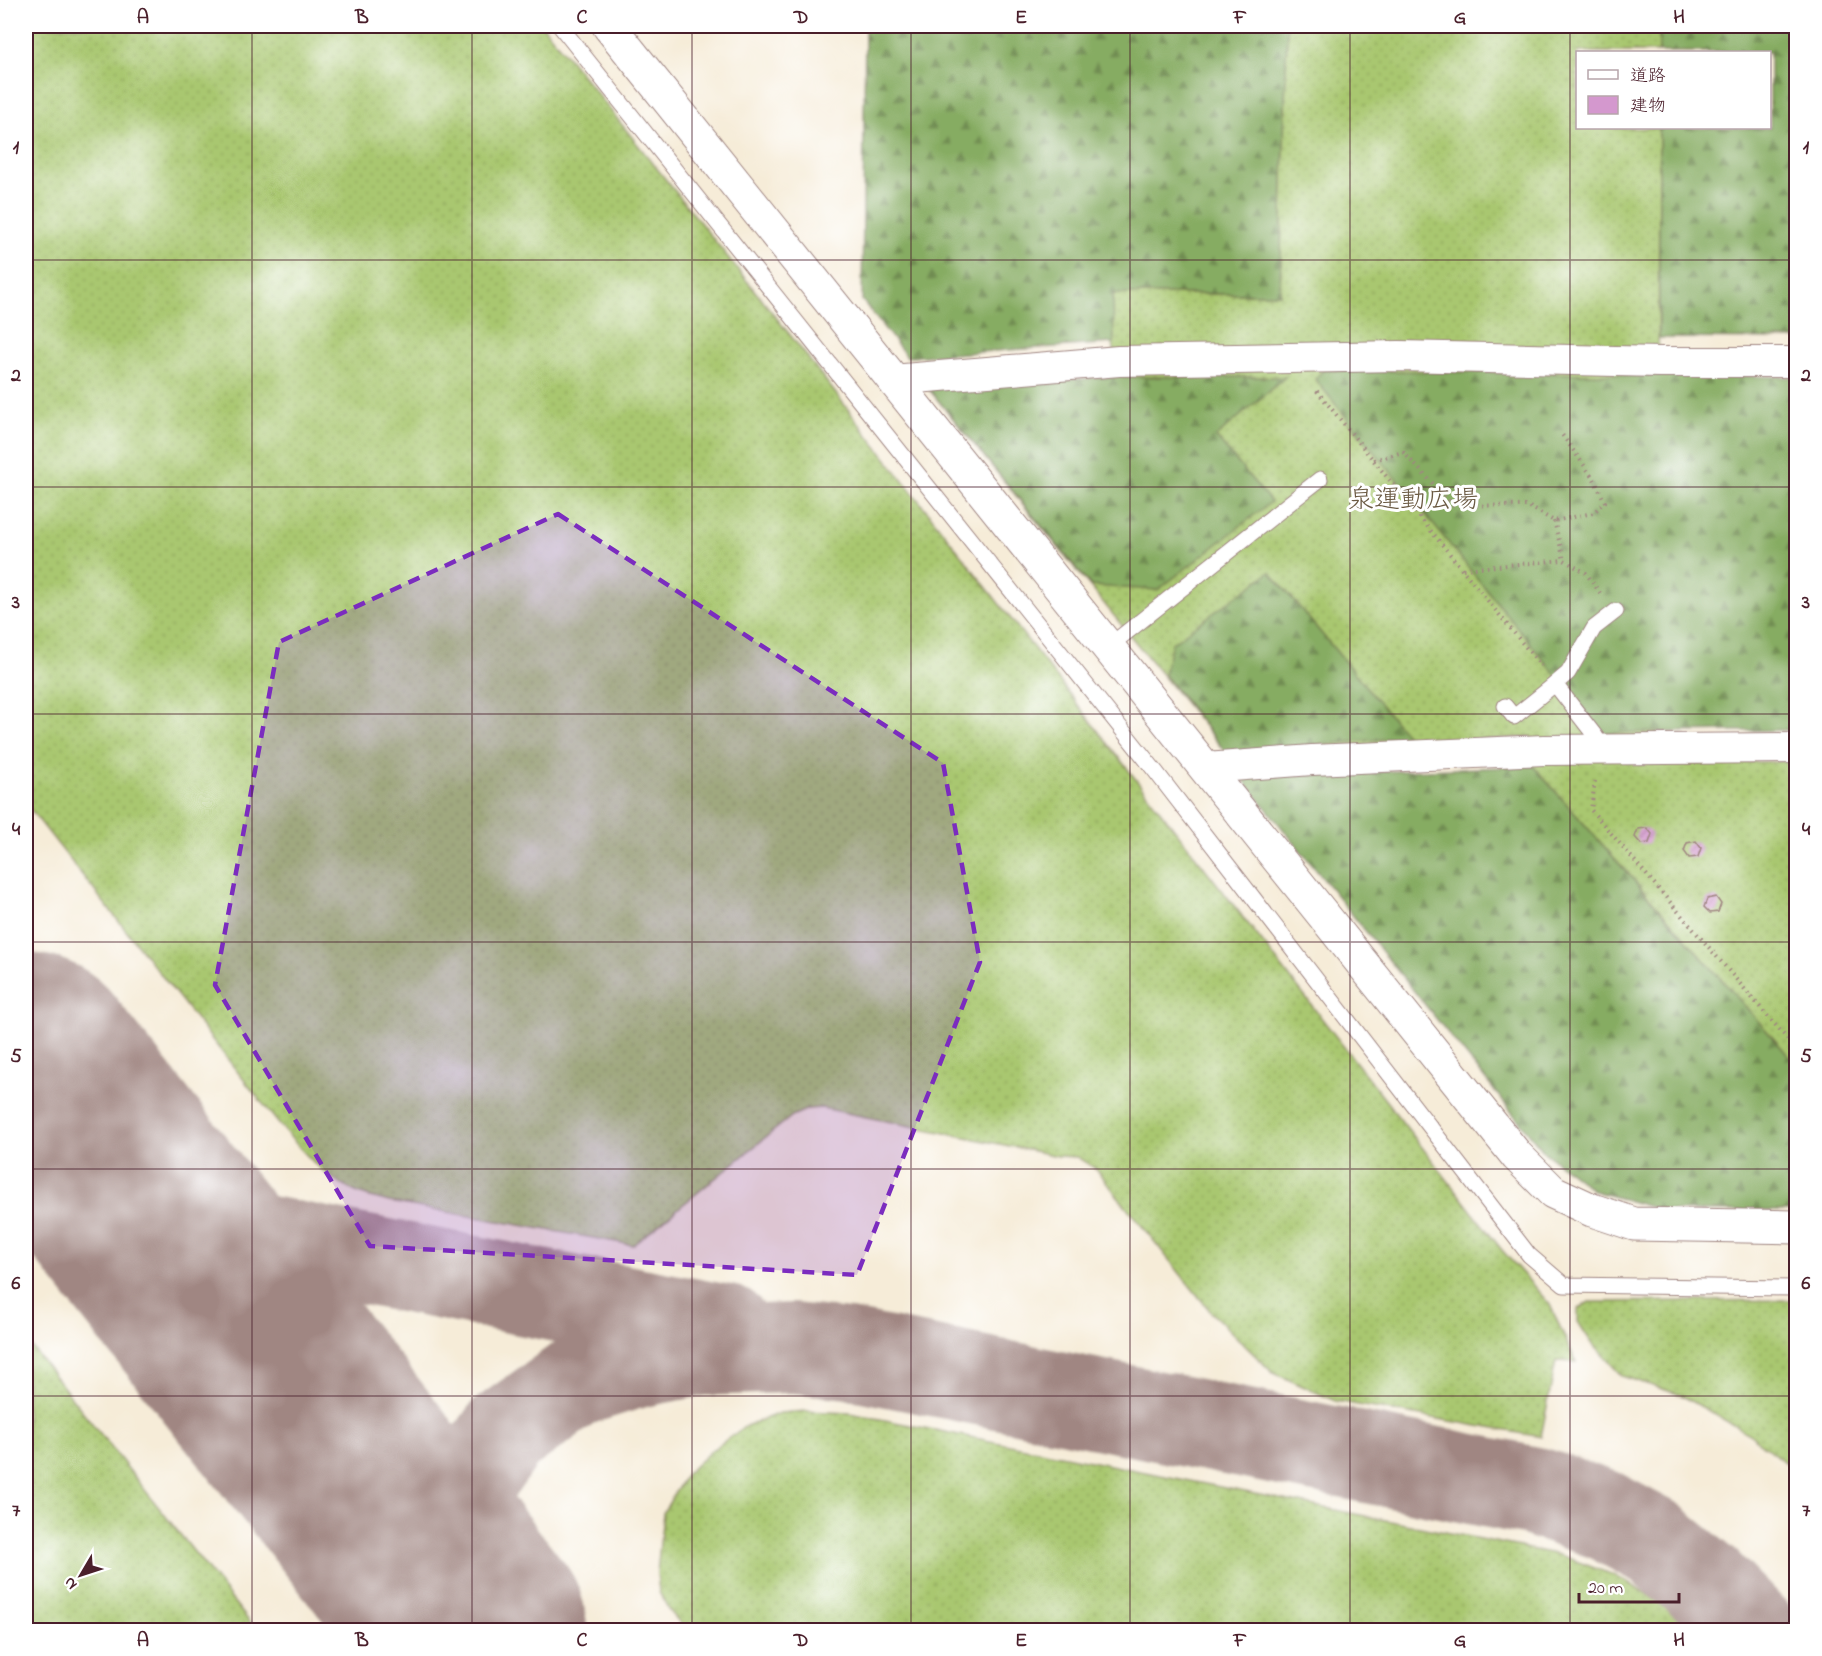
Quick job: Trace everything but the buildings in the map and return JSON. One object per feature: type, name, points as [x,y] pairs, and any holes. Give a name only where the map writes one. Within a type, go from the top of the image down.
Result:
[{"type":"street","points":[[609,26],[1517,1156],[1553,1192],[1592,1210],[1634,1224],[1797,1227]]},
{"type":"street","points":[[892,380],[1119,361],[1399,356],[1659,362],[1797,362]]},
{"type":"street","points":[[1206,768],[1312,760],[1544,750],[1797,748]]},
{"type":"lane","points":[[560,26],[1156,772],[1528,1255],[1564,1285],[1797,1288]]},
{"type":"lane","points":[[1108,647],[1320,479]]},
{"type":"lane","points":[[1505,706],[1514,717],[1568,673],[1594,628],[1612,613]]},
{"type":"lane","points":[[1555,684],[1596,737],[1597,750]]},
{"type":"path","points":[[1312,386],[1542,668]]},
{"type":"path","points":[[1374,460],[1403,452],[1453,505],[1528,506],[1554,520],[1593,513],[1605,502],[1594,479],[1560,432]]},
{"type":"path","points":[[1554,520],[1564,560]]},
{"type":"path","points":[[1463,569],[1564,560],[1586,573],[1612,613]]},
{"type":"path","points":[[1597,750],[1591,810],[1797,1049]]},
{"type":"highlighted area","points":[[558,514],[943,763],[980,962],[857,1275],[370,1246],[215,985],[279,642]]},
{"type":"green space","points":[[26,26],[543,26],[787,331],[1502,1250],[1550,1305],[1576,1362],[1556,1361],[1541,1437],[1335,1401],[1272,1372],[1211,1312],[1096,1169],[1077,1157],[1058,1156],[822,1108],[808,1109],[792,1116],[633,1245],[389,1202],[346,1187],[314,1163],[278,1123],[26,804]]},
{"type":"green space","points":[[865,26],[1287,26],[1280,294],[1113,294],[1114,343],[907,357],[862,300]]},
{"type":"green space","name":"泉運動広場","points":[[1287,26],[1659,26],[1659,51],[1576,51],[1576,129],[1659,129],[1657,764],[1796,761],[1796,1064],[1533,766],[1531,737],[1226,753],[928,388],[1113,377],[1113,294],[1280,294]]},
{"type":"green space","points":[[1659,26],[1796,26],[1796,339],[1659,338],[1659,129],[1771,129],[1771,51],[1659,51]]},
{"type":"green space","points":[[1323,370],[1796,377],[1796,730],[1603,733],[1315,379]]},
{"type":"green space","points":[[1113,377],[1285,377],[1216,437],[1271,502],[1158,590],[1091,586],[928,388]]},
{"type":"green space","points":[[1270,572],[1408,737],[1226,753],[1164,674],[1172,643]]},
{"type":"green space","points":[[1533,766],[1796,1064],[1796,1211],[1665,1211],[1594,1191],[1544,1152],[1241,777]]},
{"type":"green space","points":[[1796,1300],[1796,1471],[1749,1434],[1681,1395],[1622,1376],[1591,1342],[1578,1322],[1578,1309],[1589,1302]]},
{"type":"green space","points":[[26,1340],[256,1630],[26,1630]]},
{"type":"green space","points":[[807,1411],[850,1413],[1560,1555],[1616,1576],[1666,1606],[1690,1630],[686,1630],[669,1610],[659,1592],[657,1573],[663,1513],[686,1474],[712,1450],[746,1426],[780,1413]]},
{"type":"taxiway","points":[[26,1104],[111,1172],[167,1206],[228,1233],[727,1330]]},
{"type":"taxiway","points":[[482,1630],[473,1615],[460,1545],[470,1482],[505,1433],[576,1382],[636,1363],[699,1351],[793,1348],[849,1354],[1536,1492],[1604,1515],[1653,1541],[1707,1585],[1751,1630]]},
{"type":"runway","points":[[26,1066],[474,1630]]}]
